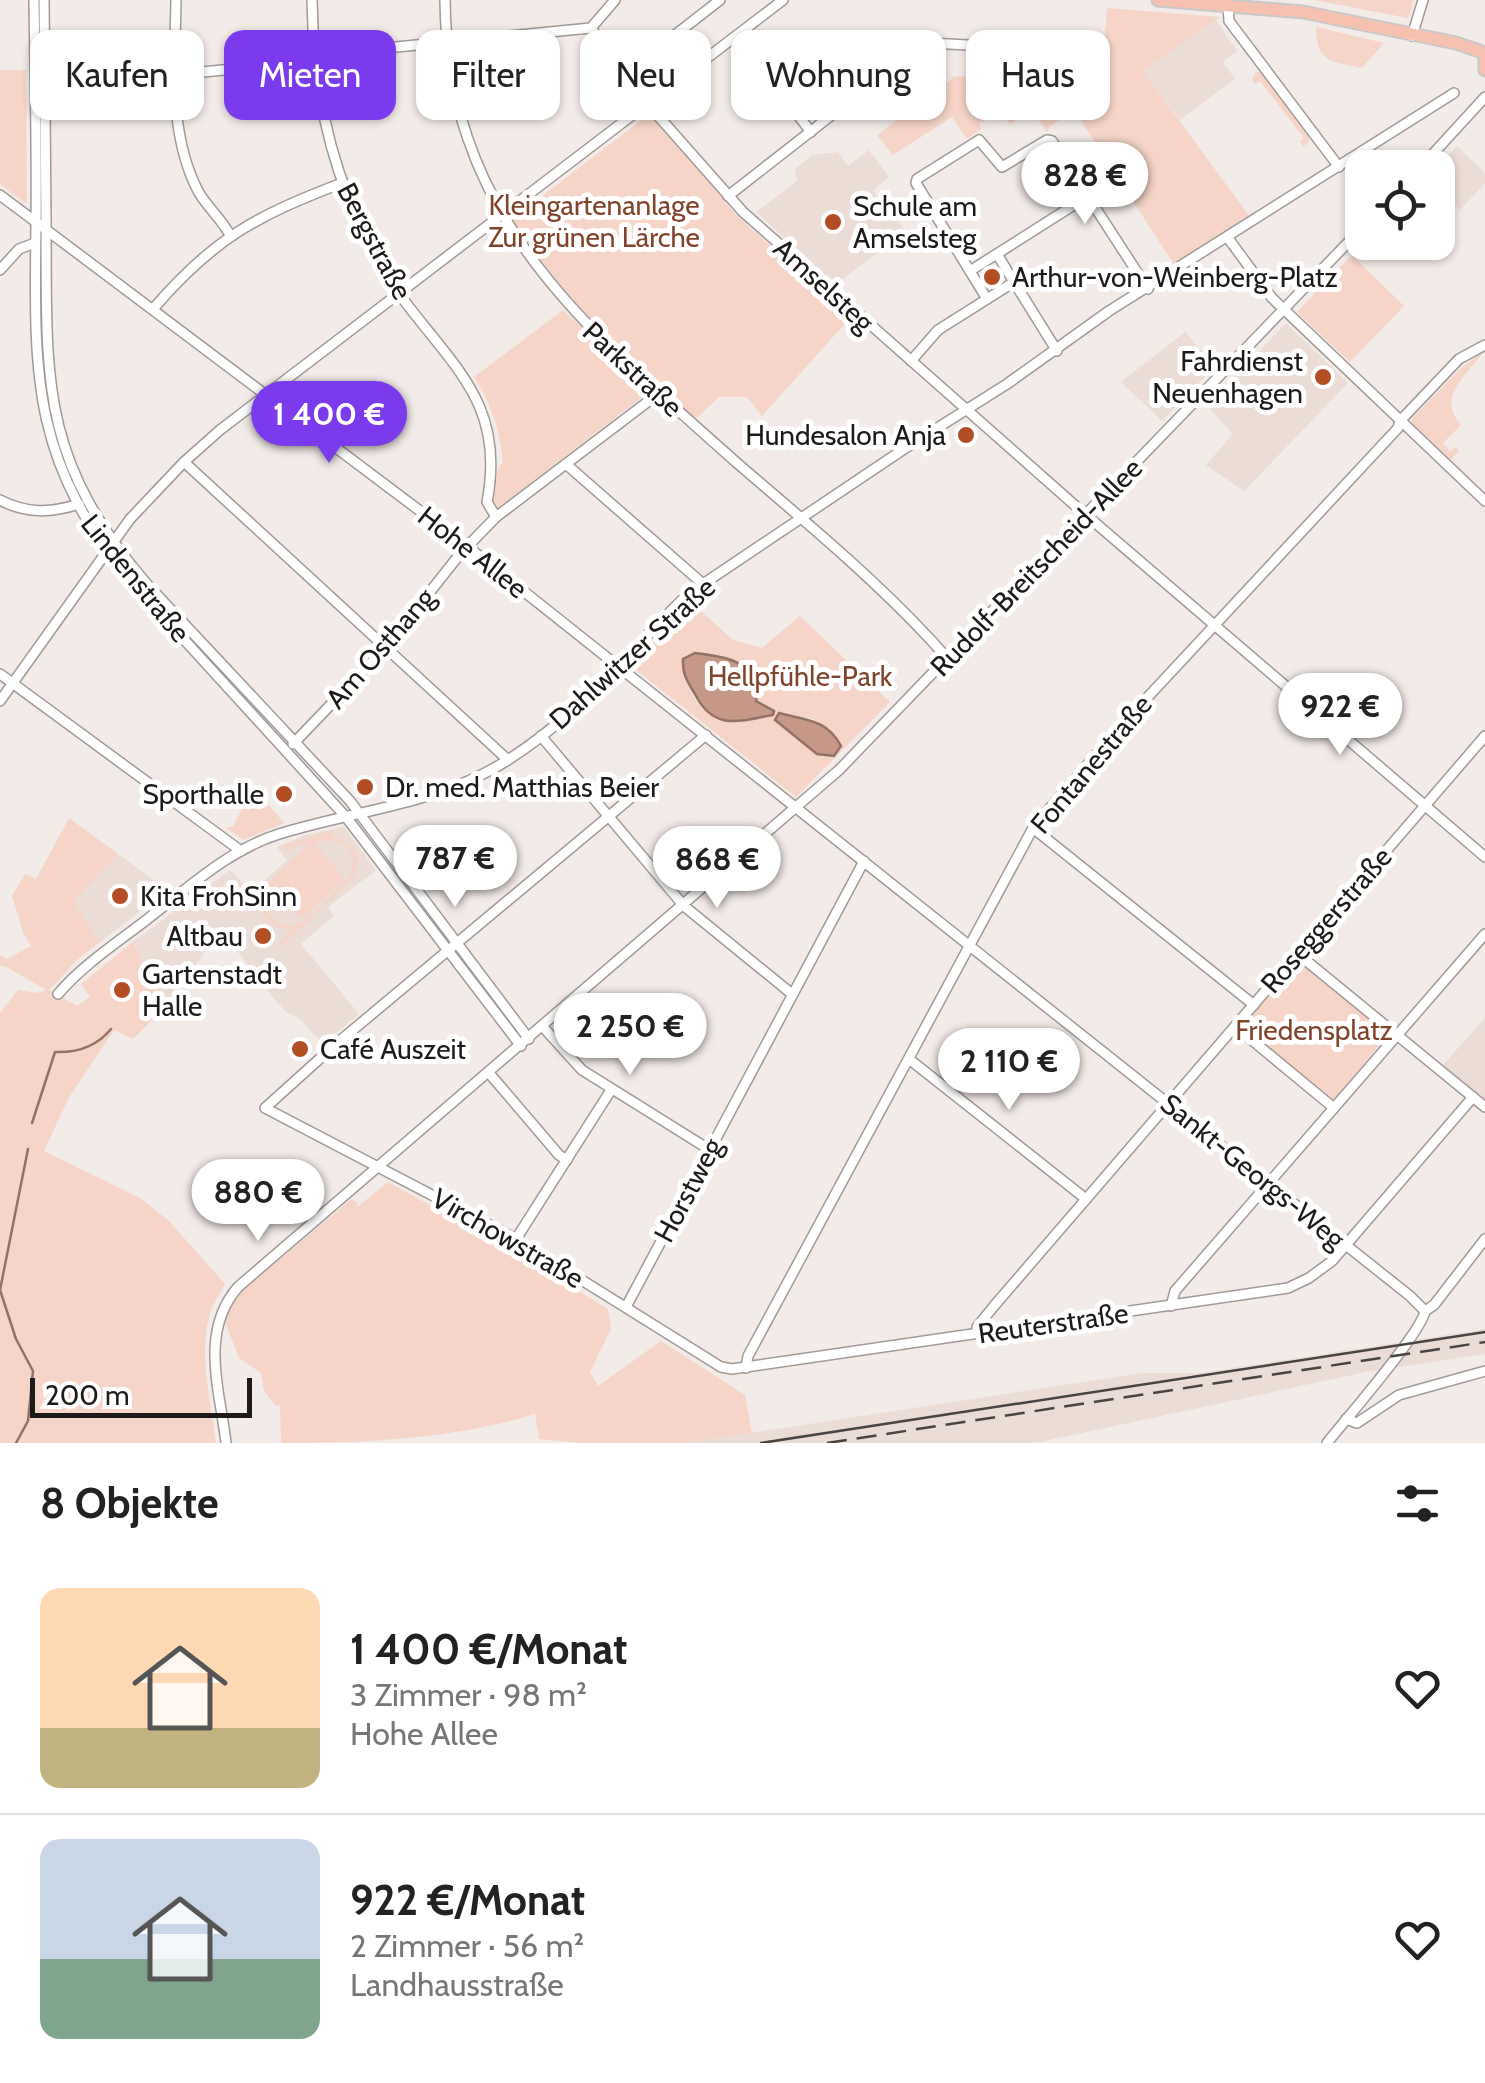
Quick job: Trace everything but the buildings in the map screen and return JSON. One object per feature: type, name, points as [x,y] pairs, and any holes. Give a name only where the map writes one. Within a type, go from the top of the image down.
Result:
[{"type":"main road","points":[[1158,0],[1302,12],[1456,43],[1484,60]]},
{"type":"street","name":"Lindenstraße","points":[[34,0],[36,326],[41,398],[55,455],[109,546],[291,746],[358,813],[452,948]]},
{"type":"street","name":"Lindenstraße","points":[[44,0],[44,30]]},
{"type":"street","points":[[176,0],[176,30]]},
{"type":"street","name":"Bergstraße","points":[[312,0],[313,30]]},
{"type":"street","name":"Parkstraße","points":[[444,0],[445,30]]},
{"type":"street","points":[[560,31],[591,28],[615,0]]},
{"type":"street","points":[[682,30],[720,0]]},
{"type":"street","points":[[745,30],[783,0]]},
{"type":"street","points":[[1412,36],[1423,0]]},
{"type":"street","points":[[1228,6],[1229,21],[1339,167]]},
{"type":"street","points":[[711,56],[731,41]]},
{"type":"street","points":[[1436,150],[1484,97],[1485,86]]},
{"type":"street","name":"Dahlwitzer Straße","points":[[58,994],[75,975],[241,851],[275,835],[443,790],[508,760],[541,736],[702,584],[969,410],[1109,311],[1454,93]]},
{"type":"street","name":"Lindenstraße","points":[[45,120],[49,385],[81,503]]},
{"type":"street","points":[[178,120],[198,191],[230,235]]},
{"type":"street","name":"Bergstraße","points":[[324,120],[342,183],[360,224],[400,294],[483,410],[492,444],[487,502],[496,518]]},
{"type":"street","name":"Parkstraße","points":[[460,120],[476,165],[502,215],[572,310],[658,394],[800,517],[948,660]]},
{"type":"street","points":[[0,701],[109,546],[184,462],[220,430],[629,120]]},
{"type":"street","name":"Amselsteg","points":[[664,120],[728,196],[911,361],[1485,857]]},
{"type":"street","points":[[802,120],[811,132]]},
{"type":"street","points":[[728,196],[826,120]]},
{"type":"street","points":[[987,299],[916,187],[917,178],[976,140],[984,142],[1002,167],[1050,140],[1148,288]]},
{"type":"street","points":[[153,309],[178,280],[230,235],[283,206],[342,183]]},
{"type":"street","name":"Hohe Allee","points":[[0,194],[468,547],[798,809]]},
{"type":"street","points":[[970,271],[1088,196]]},
{"type":"street","points":[[1228,238],[1284,310],[1485,500]]},
{"type":"street","points":[[0,270],[19,248],[36,243]]},
{"type":"street","name":"Rudolf-Breitscheid-Allee","points":[[226,1443],[214,1342],[224,1306],[248,1277],[798,809],[948,660],[1345,246]]},
{"type":"street","points":[[997,254],[1057,350]]},
{"type":"street","points":[[911,361],[938,330],[1014,282]]},
{"type":"street","name":"Fontanestraße","points":[[746,1368],[748,1356],[1033,828],[1119,728],[1398,428],[1400,421],[1459,359],[1485,345]]},
{"type":"street","name":"Am Osthang","points":[[291,746],[387,646],[496,518],[658,394]]},
{"type":"street","points":[[184,462],[508,760]]},
{"type":"street","points":[[568,465],[702,584]]},
{"type":"street","points":[[0,500],[38,512],[81,503]]},
{"type":"street","points":[[0,674],[241,851]]},
{"type":"street","points":[[452,948],[706,735]]},
{"type":"street","points":[[541,736],[684,906],[792,994]]},
{"type":"street","name":"Roseggerstraße","points":[[978,1334],[979,1324],[1485,736]]},
{"type":"street","name":"Lindenstraße","points":[[291,746],[525,1042]]},
{"type":"street","name":"Sankt-Georgs-Weg","points":[[798,809],[1346,1244],[1424,1311]]},
{"type":"street","points":[[1033,828],[1254,1004]]},
{"type":"street","name":"Horstweg","points":[[626,1308],[864,862]]},
{"type":"street","points":[[1171,1306],[1175,1291],[1485,934]]},
{"type":"street","name":"Virchowstraße","points":[[452,948],[265,1108],[516,1240],[721,1368],[746,1368]]},
{"type":"street","points":[[1298,954],[1485,1108]]},
{"type":"street","points":[[543,1027],[574,1062],[611,1090],[710,1150]]},
{"type":"street","points":[[1236,1027],[1334,1108]]},
{"type":"street","points":[[909,1059],[1086,1200]]},
{"type":"street","points":[[490,1073],[567,1160]]},
{"type":"street","points":[[516,1240],[611,1090]]},
{"type":"street","name":"Reuterstraße","points":[[746,1368],[1288,1288],[1322,1269],[1472,1097]]},
{"type":"street","points":[[1327,1443],[1405,1344],[1424,1318],[1424,1311],[1434,1305],[1485,1239]]},
{"type":"street","points":[[1346,1419],[1357,1424],[1399,1395],[1485,1371]]},
{"type":"shaded area","points":[[1216,20],[1237,51],[1223,62],[1235,79],[1180,120],[1142,70]]},
{"type":"shaded area","points":[[1457,146],[1485,173],[1485,183],[1460,210],[1455,205],[1453,150]]},
{"type":"shaded area","name":"Schule am Amselsteg","points":[[869,150],[889,177],[873,190],[906,232],[836,284],[756,212],[797,181],[795,169],[812,155],[838,152],[848,166]]},
{"type":"shaded area","points":[[1286,323],[1348,383],[1244,491],[1206,465],[1233,434],[1207,406]]},
{"type":"shaded area","points":[[1185,332],[1215,366],[1162,421],[1121,382]]},
{"type":"shaded area","points":[[695,653],[723,657],[746,668],[759,682],[756,701],[774,711],[773,715],[730,721],[712,715],[703,707],[685,674],[683,659]]},
{"type":"shaded area","points":[[779,713],[822,726],[841,746],[834,756],[817,754],[775,720]]},
{"type":"shaded area","points":[[344,827],[376,870],[328,907],[334,916],[301,944],[359,1014],[323,1044],[300,1019],[286,1012],[225,934],[181,978],[183,983],[172,992],[176,997],[169,1003],[148,979],[134,941],[230,870],[252,892],[287,860],[277,847],[305,835]]},
{"type":"shaded area","name":"Kita FrohSinn","points":[[118,854],[168,890],[100,942],[74,902]]},
{"type":"shaded area","points":[[1485,1018],[1485,1102],[1442,1066]]},
{"type":"shaded area","points":[[1485,1329],[1485,1354],[1366,1372],[1035,1443],[685,1443],[1142,1373],[1200,1373]]},
{"type":"green space","points":[[1314,0],[1414,0],[1408,18]]},
{"type":"green space","points":[[1107,8],[1220,17],[1143,71],[1250,217],[1175,266],[1080,120],[1110,120],[1110,30],[1105,30]]},
{"type":"green space","points":[[1316,27],[1384,43],[1362,68],[1342,64],[1323,54]]},
{"type":"green space","points":[[0,70],[26,70],[25,203],[0,184]]},
{"type":"green space","points":[[1256,72],[1265,72],[1312,134],[1307,144],[1303,146],[1300,142],[1304,138],[1260,81],[1255,84],[1252,80]]},
{"type":"green space","points":[[955,76],[966,77],[966,120],[985,120],[979,124],[981,129],[967,139],[952,117],[893,155],[877,135],[897,120],[946,120],[946,83]]},
{"type":"green space","name":"Kleingartenanlage Zur grünen Lärche","points":[[642,120],[658,120],[734,213],[850,318],[762,416],[747,397],[719,397],[696,419],[597,325],[552,275],[512,219]]},
{"type":"green space","points":[[1039,120],[1059,120],[1050,126],[1047,132]]},
{"type":"green space","points":[[1347,260],[1357,260],[1404,306],[1350,362],[1297,312]]},
{"type":"green space","points":[[563,310],[650,391],[496,509],[491,501],[503,463],[500,440],[474,377]]},
{"type":"green space","points":[[1483,352],[1453,395],[1454,415],[1461,425],[1443,443],[1450,451],[1456,447],[1459,451],[1448,462],[1411,425],[1412,419],[1460,369]]},
{"type":"green space","name":"Hellpfühle-Park","points":[[693,604],[733,640],[762,648],[800,616],[890,702],[796,797],[630,665]],"holes":[[[695,653],[705,654],[758,688],[756,701],[774,711],[739,721],[720,719],[704,710],[683,675]],[[779,713],[814,719],[817,754],[776,720]]]},
{"type":"green space","points":[[254,787],[284,823],[243,840],[226,828],[233,826]]},
{"type":"green space","points":[[69,818],[118,854],[74,902],[100,942],[49,990],[77,1006],[90,997],[81,984],[134,941],[148,979],[169,1003],[133,1039],[114,1030],[68,1099],[44,1151],[140,1198],[169,1221],[225,1284],[210,1313],[205,1345],[216,1443],[0,1443],[0,1013],[18,990],[46,990],[0,966],[0,955],[7,959],[31,946],[12,896],[25,874],[36,879]]},
{"type":"green space","points":[[334,830],[332,836],[352,847],[357,867],[350,882],[281,947],[278,944],[293,930],[268,920],[262,906],[263,895],[276,875],[313,841],[286,851],[284,845]],"holes":[[[319,842],[338,842],[353,858],[349,877],[301,922],[278,922],[267,903],[271,887],[302,919],[346,878],[316,846],[309,851]]]},
{"type":"green space","name":"Friedensplatz","points":[[1299,959],[1388,1034],[1334,1100],[1243,1028],[1244,1020]]},
{"type":"green space","points":[[388,1182],[608,1309],[611,1329],[590,1372],[598,1386],[661,1341],[745,1395],[752,1433],[685,1443],[582,1443],[539,1439],[535,1414],[473,1429],[409,1438],[281,1443],[280,1406],[264,1391],[261,1373],[239,1358],[224,1320],[227,1310],[239,1293],[352,1199],[358,1203],[356,1208]]},
{"type":"waterway","points":[[32,1123],[55,1052],[86,1047],[111,1029]]},
{"type":"waterway","points":[[16,1443],[28,1421],[33,1371],[16,1339],[0,1290],[28,1149]]},
{"type":"tram line","points":[[761,1443],[1485,1332]]},
{"type":"railway","points":[[827,1443],[1485,1342]]},
{"type":"place","name":"Schule am Amselsteg","points":[[833,222]]},
{"type":"place","name":"Arthur-von-Weinberg-Platz","points":[[992,277]]},
{"type":"place","name":"Fahrdienst Neuenhagen","points":[[1323,377]]},
{"type":"place","name":"Hundesalon Anja","points":[[966,435]]},
{"type":"place","name":"Dr. med. Matthias Beier","points":[[365,787]]},
{"type":"place","name":"Sporthalle","points":[[284,794]]},
{"type":"place","name":"Kita FrohSinn","points":[[120,896]]},
{"type":"place","name":"Altbau","points":[[263,936]]},
{"type":"place","name":"Gartenstadt Halle","points":[[122,990]]},
{"type":"place","name":"Café Auszeit","points":[[300,1049]]}]
